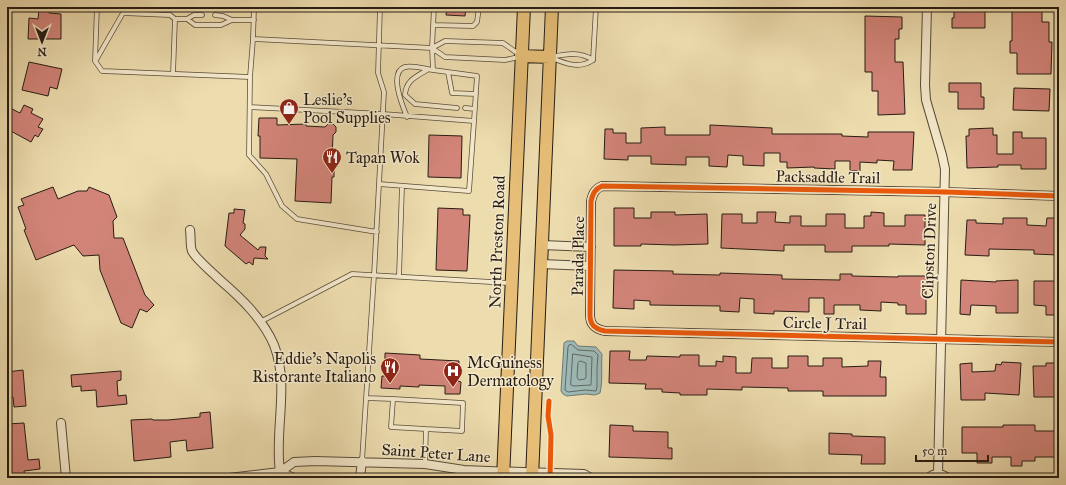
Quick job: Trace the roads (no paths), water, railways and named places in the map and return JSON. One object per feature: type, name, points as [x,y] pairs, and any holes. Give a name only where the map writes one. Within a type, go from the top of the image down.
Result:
[{"type":"main road","name":"North Preston Road","points":[[504,475],[524,7]]},
{"type":"main road","points":[[532,475],[552,7]]},
{"type":"main road","points":[[522,56],[550,57]]},
{"type":"street","name":"Clipston Drive","points":[[927,7],[926,100],[945,169],[938,474]]},
{"type":"street","name":"Packsaddle Trail","points":[[597,188],[610,185],[945,192],[1059,196]]},
{"type":"street","name":"Parada Place","points":[[593,326],[590,320],[590,266],[592,201],[593,193],[597,188]]},
{"type":"street","points":[[190,230],[192,251],[207,268],[242,299],[260,322],[274,345],[280,367],[282,400],[278,456],[280,472]]},
{"type":"street","points":[[542,245],[591,247]]},
{"type":"street","points":[[541,264],[590,266]]},
{"type":"street","name":"Circle J Trail","points":[[593,326],[597,329],[605,331],[1059,342]]},
{"type":"street","points":[[61,423],[66,478]]},
{"type":"street","name":"Saint Peter Lane","points":[[229,478],[280,472],[294,462],[315,460],[425,464],[504,475],[584,474],[591,478]]},
{"type":"street","points":[[360,478],[362,461]]},
{"type":"street","name":"Saint Peter Lane","points":[[280,472],[294,478]]},
{"type":"street","points":[[928,478],[938,474],[948,478]]},
{"type":"lane","points":[[97,7],[95,61],[102,71],[250,77]]},
{"type":"lane","points":[[254,7],[250,77],[250,155],[266,174],[282,206],[297,219],[377,232]]},
{"type":"lane","points":[[362,461],[377,232],[384,92],[378,73],[380,7]]},
{"type":"lane","points":[[433,70],[432,48],[434,7]]},
{"type":"lane","points":[[433,25],[473,26],[477,22],[479,7]]},
{"type":"lane","points":[[593,60],[596,7]]},
{"type":"lane","points":[[95,61],[123,13],[170,15],[175,19],[187,19],[194,15],[202,15]]},
{"type":"lane","points":[[215,15],[223,16],[232,20],[254,20]]},
{"type":"lane","points":[[173,74],[175,19]]},
{"type":"lane","points":[[187,19],[195,25],[221,26],[232,20]]},
{"type":"lane","points":[[253,39],[432,48],[445,41],[503,43],[522,56]]},
{"type":"lane","points":[[432,48],[445,57],[505,60],[522,56]]},
{"type":"lane","points":[[550,57],[567,54],[586,55],[593,60]]},
{"type":"lane","points":[[550,57],[566,64],[586,65],[593,60]]},
{"type":"lane","points":[[379,184],[469,191],[477,76],[406,67],[402,69],[398,74],[397,86],[407,117]]},
{"type":"lane","points":[[427,70],[409,81],[405,87],[405,95],[415,104],[457,108]]},
{"type":"lane","points":[[448,72],[452,93],[476,94]]},
{"type":"lane","points":[[250,107],[383,114],[474,121]]},
{"type":"lane","points":[[464,108],[475,109]]},
{"type":"lane","points":[[399,276],[402,186]]},
{"type":"lane","points":[[260,322],[352,274],[512,283]]},
{"type":"lane","points":[[366,398],[463,403],[462,431],[391,427],[393,400]]},
{"type":"lane","points":[[425,464],[426,429]]},
{"type":"water","points":[[567,341],[574,341],[578,346],[596,347],[602,354],[600,393],[595,395],[586,394],[567,396],[561,391],[564,343]]},
{"type":"place","name":"Leslie's Pool Supplies","points":[[289,125]]},
{"type":"place","name":"Tapan Wok","points":[[332,174]]},
{"type":"place","name":"Eddie's Napolis Ristorante Italiano","points":[[390,384]]},
{"type":"place","name":"McGuiness Dermatology","points":[[453,388]]}]
